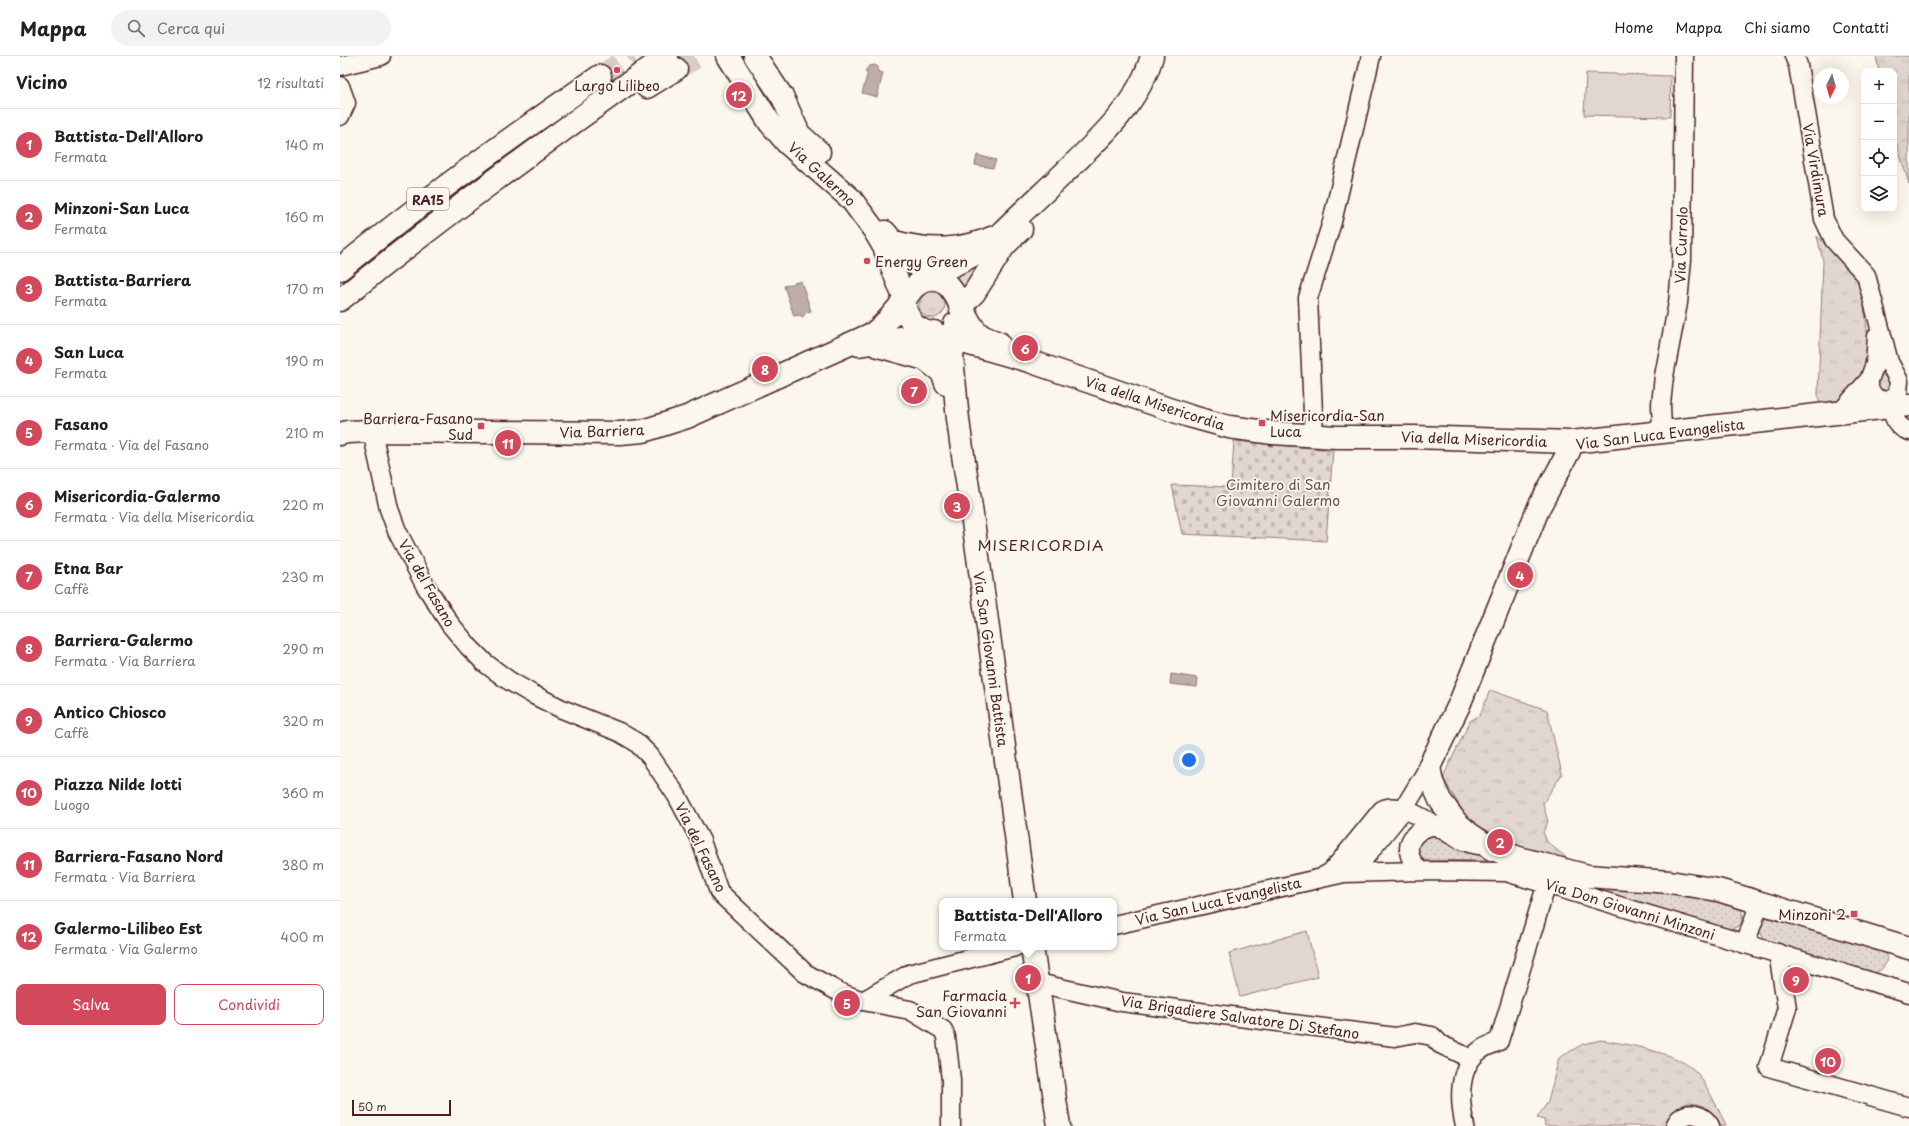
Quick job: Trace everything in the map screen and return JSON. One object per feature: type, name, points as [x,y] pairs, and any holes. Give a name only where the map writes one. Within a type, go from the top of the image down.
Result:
[{"type":"main road","name":"Via Galermo","points":[[728,56],[770,123],[788,143],[835,183],[861,210],[884,247],[900,297]]},
{"type":"main road","name":"Via Galermo","points":[[755,56],[783,98],[799,134],[851,182],[860,193],[891,241],[907,259],[932,280]]},
{"type":"main road","points":[[846,346],[874,333],[881,327],[900,297],[912,288],[932,280],[984,249],[1091,148],[1115,121],[1138,88],[1147,72],[1152,56]]},
{"type":"main road","points":[[957,408],[951,355],[962,315],[1004,246],[1101,152],[1128,121],[1154,80],[1163,56]]},
{"type":"main road","name":"RA15","points":[[340,300],[425,231],[593,108],[672,63]]},
{"type":"main road","name":"RA15","points":[[340,269],[401,219],[519,131],[597,70]]},
{"type":"main road","points":[[891,241],[912,247],[948,250],[981,243],[999,235]]},
{"type":"main road","points":[[932,280],[954,290],[962,315],[989,349],[1029,361]]},
{"type":"main road","points":[[900,297],[913,324],[924,331],[937,357],[957,408]]},
{"type":"main road","points":[[846,346],[869,344],[924,331],[962,315]]},
{"type":"main road","points":[[962,315],[976,332],[986,339],[1009,347],[1029,361]]},
{"type":"main road","points":[[869,344],[925,358],[944,374]]},
{"type":"main road","name":"Via Barriera","points":[[340,434],[347,432],[620,433],[643,431],[687,417],[805,362],[846,346]]},
{"type":"main road","points":[[957,408],[964,366],[978,353],[989,349]]},
{"type":"main road","name":"Via della Misericordia","points":[[1029,361],[1144,402],[1208,422],[1245,430],[1314,436],[1413,437],[1571,442]]},
{"type":"main road","name":"Via San Luca Evangelista","points":[[1429,767],[1459,705],[1539,507],[1569,451],[1571,442],[1840,414],[1894,406]]},
{"type":"main road","name":"Via San Giovanni Battista","points":[[957,408],[997,708],[1025,898]]},
{"type":"main road","name":"Via Don Giovanni Minzoni","points":[[1429,767],[1432,782],[1440,800],[1456,822],[1471,835],[1492,849],[1522,859],[1588,876],[1670,882],[1718,890],[1909,948]]},
{"type":"main road","points":[[1032,950],[1059,1126]]},
{"type":"street","points":[[340,66],[381,56]]},
{"type":"street","points":[[1314,436],[1308,298],[1332,222],[1371,56]]},
{"type":"street","name":"Via Currolo","points":[[1662,432],[1662,390],[1678,303],[1682,258],[1684,56]]},
{"type":"street","name":"Via Virdimura","points":[[1794,56],[1798,65],[1824,219],[1834,240],[1866,275],[1877,317]]},
{"type":"street","points":[[340,86],[346,103],[340,116]]},
{"type":"street","points":[[1877,317],[1877,350],[1869,385],[1872,394],[1876,398],[1894,406]]},
{"type":"street","points":[[1877,317],[1901,380],[1894,406],[1894,419],[1901,428],[1909,431]]},
{"type":"street","points":[[1840,414],[1871,378],[1880,370],[1889,371],[1901,380]]},
{"type":"street","name":"Via del Fasano","points":[[372,432],[389,509],[397,531],[425,585],[450,624],[468,647],[485,663],[508,680],[532,694],[562,709],[619,732],[636,742],[650,756],[677,796],[701,841],[719,892],[805,974],[838,992],[863,1001],[910,1010],[943,1030],[946,1037],[951,1080],[951,1126]]},
{"type":"street","points":[[1344,873],[1358,865],[1403,810],[1429,767]]},
{"type":"street","points":[[1321,877],[1331,872],[1382,810],[1387,807],[1395,807],[1436,824],[1463,841],[1492,849]]},
{"type":"street","points":[[1420,871],[1413,864],[1409,856],[1409,847],[1412,838],[1418,831],[1426,826],[1436,824]]},
{"type":"street","name":"Via Don Giovanni Minzoni","points":[[1344,873],[1420,871],[1506,872],[1909,993]]},
{"type":"street","name":"Via San Luca Evangelista","points":[[1117,924],[1344,873]]},
{"type":"street","points":[[1464,1126],[1460,1097],[1462,1078],[1471,1059],[1481,1049],[1498,1041],[1546,883]]},
{"type":"street","points":[[1745,944],[1760,902]]},
{"type":"street","points":[[863,1001],[909,974],[1003,950]]},
{"type":"street","points":[[1778,953],[1787,1008],[1770,1067],[1909,1107]]},
{"type":"street","name":"Via Brigadiere Salvatore Di Stefano","points":[[1038,983],[1122,1002],[1395,1037],[1415,1033],[1432,1036],[1440,1044],[1471,1059]]},
{"type":"street","points":[[1675,1126],[1680,1118],[1686,1114],[1694,1114],[1700,1115],[1710,1126]]},
{"type":"green space","points":[[1876,56],[1909,56],[1909,184],[1897,145],[1897,68],[1878,68]]},
{"type":"green space","points":[[1586,73],[1671,76],[1670,117],[1584,115]]},
{"type":"green space","points":[[1817,236],[1858,279],[1863,297],[1869,346],[1868,359],[1861,376],[1839,404],[1820,406],[1818,394],[1823,261]]},
{"type":"green space","points":[[989,251],[965,287],[954,274]]},
{"type":"green space","points":[[932,292],[941,296],[945,305],[941,314],[932,318],[923,314],[919,305],[923,296]]},
{"type":"green space","points":[[1887,375],[1895,389],[1880,396],[1875,380],[1880,376]]},
{"type":"green space","name":"Cimitero di San Giovanni Galermo","points":[[1234,441],[1333,450],[1326,541],[1182,534],[1172,485],[1231,487]]},
{"type":"green space","points":[[1490,690],[1547,710],[1562,774],[1543,803],[1548,822],[1543,832],[1547,842],[1568,859],[1517,846],[1469,821],[1444,780],[1444,775],[1470,721],[1480,715]]},
{"type":"green space","points":[[1427,836],[1436,836],[1468,851],[1489,858],[1488,861],[1424,860],[1418,854],[1417,845]]},
{"type":"green space","points":[[1590,885],[1711,897],[1739,906],[1742,911],[1742,919],[1739,926],[1728,930],[1589,889]]},
{"type":"green space","points":[[1768,917],[1884,951],[1887,958],[1886,964],[1875,973],[1766,941],[1759,931],[1761,920]]},
{"type":"green space","points":[[1307,931],[1318,977],[1240,997],[1229,953]]},
{"type":"green space","points":[[1601,1040],[1639,1047],[1667,1055],[1690,1067],[1698,1074],[1705,1085],[1726,1126],[1721,1126],[1712,1113],[1706,1108],[1692,1103],[1685,1104],[1678,1108],[1672,1114],[1667,1126],[1545,1126],[1544,1120],[1537,1118],[1548,1102],[1559,1058],[1583,1044]]},
{"type":"shaded area","points":[[875,65],[878,67],[878,72],[883,73],[877,97],[862,93],[868,72],[865,71],[869,66]]},
{"type":"shaded area","points":[[977,155],[996,160],[993,168],[975,165]]},
{"type":"shaded area","points":[[801,281],[811,311],[805,313],[803,317],[799,315],[794,316],[784,286]]},
{"type":"shaded area","points":[[1171,674],[1198,678],[1197,687],[1170,684]]},
{"type":"tunnel","points":[[600,76],[633,56]]},
{"type":"tunnel","points":[[676,69],[699,56]]},
{"type":"place","name":"Largo Lilibeo","points":[[617,70]]},
{"type":"place","name":"Galermo-Lilibeo Est","points":[[739,95]]},
{"type":"place","name":"Energy Green","points":[[867,261]]},
{"type":"place","name":"Misericordia-Galermo","points":[[1025,348]]},
{"type":"place","name":"Barriera-Galermo","points":[[765,369]]},
{"type":"place","name":"Etna Bar","points":[[914,391]]},
{"type":"place","name":"Misericordia-San Luca","points":[[1262,423]]},
{"type":"place","name":"Barriera-Fasano Sud","points":[[481,426]]},
{"type":"place","name":"Barriera-Fasano Nord","points":[[508,443]]},
{"type":"place","name":"Battista-Barriera","points":[[957,506]]},
{"type":"place","name":"San Luca","points":[[1520,575]]},
{"type":"place","name":"Minzoni-San Luca","points":[[1500,842]]},
{"type":"place","name":"Minzoni 2","points":[[1854,914]]},
{"type":"place","name":"Battista-Dell'Alloro","points":[[1028,978]]},
{"type":"place","name":"Antico Chiosco","points":[[1796,980]]},
{"type":"place","name":"Fasano","points":[[847,1003]]},
{"type":"place","name":"Farmacia San Giovanni","points":[[1015,1003]]},
{"type":"place","name":"Piazza Nilde Iotti","points":[[1828,1061]]},
{"type":"district","name":"MISERICORDIA","points":[[1041,544]]}]
